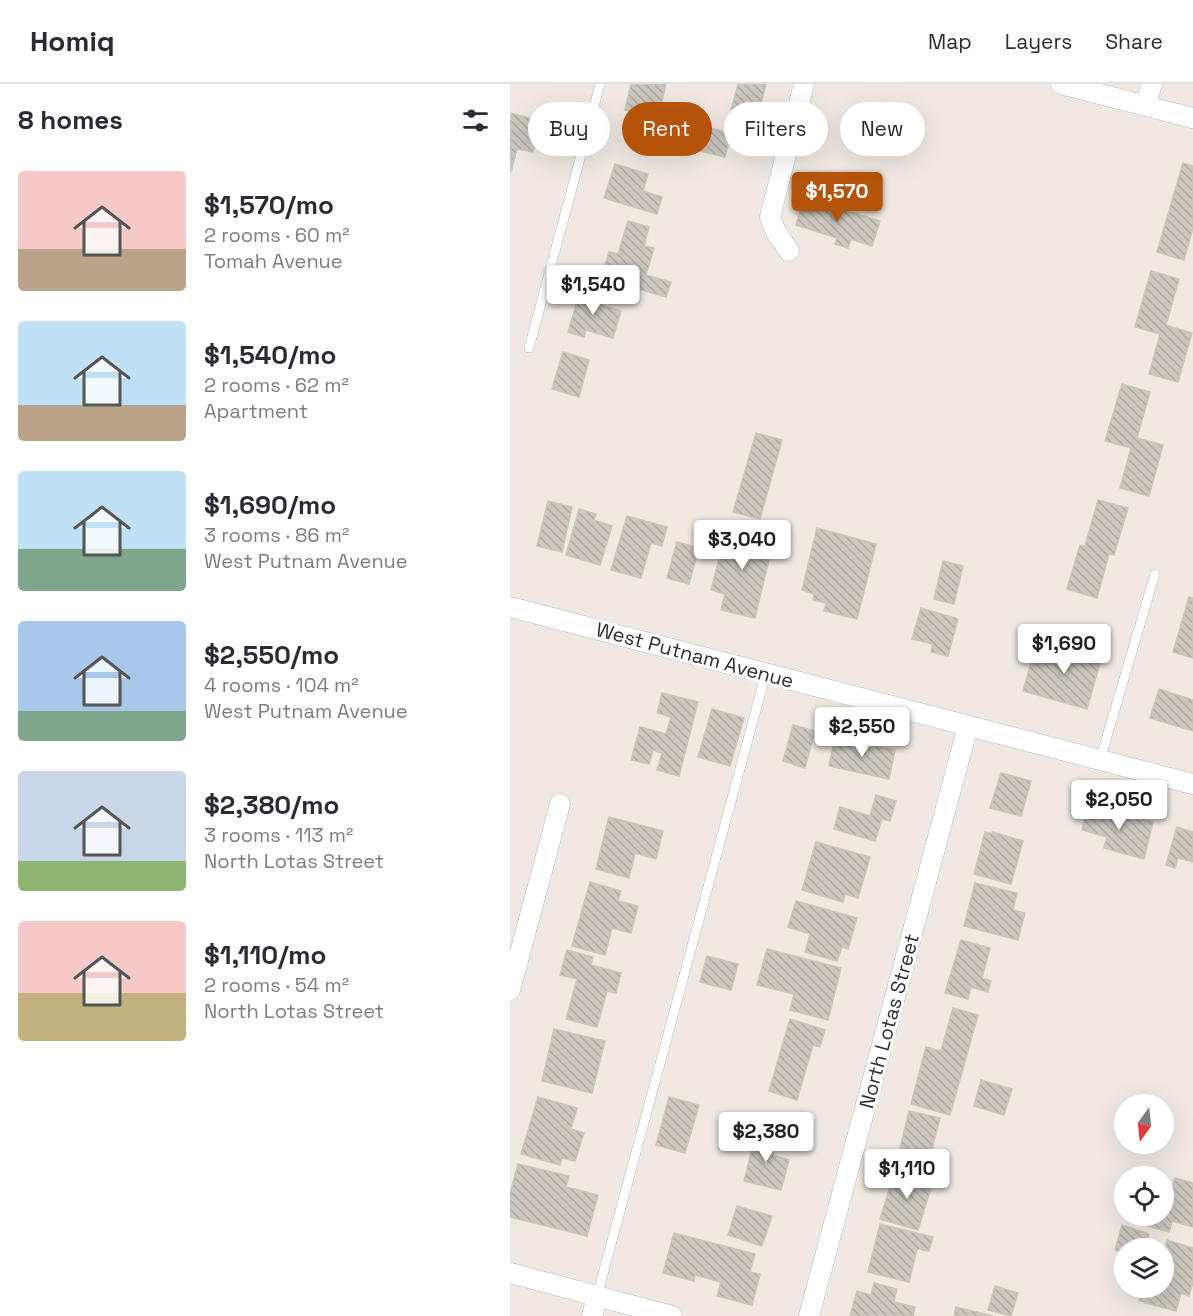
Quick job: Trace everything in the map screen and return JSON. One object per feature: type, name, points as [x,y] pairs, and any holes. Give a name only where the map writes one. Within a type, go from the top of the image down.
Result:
[{"type":"street","points":[[789,251],[776,232],[770,217],[804,84]]},
{"type":"street","points":[[1061,84],[1193,118]]},
{"type":"street","points":[[1145,106],[1152,84]]},
{"type":"street","name":"West Putnam Avenue","points":[[510,607],[1193,784]]},
{"type":"street","name":"North Lotas Street","points":[[809,1316],[968,726]]},
{"type":"street","points":[[510,990],[560,804]]},
{"type":"street","points":[[510,1273],[672,1316]]},
{"type":"street","points":[[592,1316],[597,1296]]},
{"type":"lane","points":[[528,348],[600,84]]},
{"type":"lane","points":[[1100,760],[1155,574]]},
{"type":"lane","points":[[597,1296],[766,673]]},
{"type":"building","points":[[631,84],[666,84],[662,102],[627,102]]},
{"type":"building","points":[[738,84],[766,84],[762,102],[733,102]]},
{"type":"building","points":[[510,113],[528,118],[528,151],[517,149],[511,172]]},
{"type":"building","points":[[712,129],[724,131],[725,157],[712,154]]},
{"type":"building","points":[[1183,163],[1193,166],[1193,228],[1184,260],[1157,252]]},
{"type":"building","points":[[615,164],[648,174],[643,191],[662,197],[657,214],[604,198]]},
{"type":"building","points":[[804,198],[880,221],[872,246],[851,239],[848,248],[835,244],[837,238],[796,225]]},
{"type":"building","points":[[628,221],[649,227],[644,246],[654,248],[646,275],[671,282],[666,297],[601,278],[609,252],[618,254]]},
{"type":"building","points":[[1151,271],[1179,279],[1166,325],[1192,333],[1178,382],[1149,374],[1160,334],[1135,327]]},
{"type":"building","points":[[581,289],[601,294],[598,304],[621,311],[613,338],[586,330],[584,337],[568,332]]},
{"type":"building","points":[[563,352],[589,360],[579,397],[552,389]]},
{"type":"building","points":[[1122,384],[1150,392],[1137,438],[1163,445],[1149,496],[1120,488],[1131,448],[1105,441]]},
{"type":"building","points":[[756,433],[782,440],[760,519],[733,512]]},
{"type":"building","points":[[1098,500],[1128,508],[1114,555],[1109,554],[1097,598],[1067,589],[1080,545],[1085,546]]},
{"type":"building","points":[[548,501],[572,507],[562,552],[537,546]]},
{"type":"building","points":[[579,509],[596,514],[594,520],[612,526],[600,565],[566,555]]},
{"type":"building","points":[[627,516],[667,527],[662,546],[651,543],[641,578],[611,570]]},
{"type":"building","points":[[727,527],[774,539],[755,618],[721,610],[725,594],[711,590]]},
{"type":"building","points":[[817,528],[876,544],[857,619],[824,611],[826,603],[813,600],[814,594],[802,590]]},
{"type":"building","points":[[677,542],[699,548],[689,584],[667,578]]},
{"type":"building","points":[[943,561],[963,566],[954,604],[934,599]]},
{"type":"building","points":[[1189,597],[1193,598],[1193,658],[1173,652]]},
{"type":"building","points":[[921,608],[958,619],[948,656],[931,652],[933,644],[912,639]]},
{"type":"building","points":[[1054,643],[1102,656],[1087,709],[1023,691],[1035,649],[1051,654]]},
{"type":"building","points":[[1159,689],[1193,700],[1193,731],[1150,718]]},
{"type":"building","points":[[662,693],[698,702],[679,776],[657,770],[662,753],[653,750],[649,764],[631,760],[640,727],[666,734],[671,717],[657,713]]},
{"type":"building","points":[[712,709],[744,718],[730,766],[698,757]]},
{"type":"building","points":[[793,725],[815,731],[805,768],[783,761]]},
{"type":"building","points":[[835,737],[895,750],[889,779],[829,766]]},
{"type":"building","points":[[1001,773],[1031,781],[1021,816],[990,808]]},
{"type":"building","points":[[876,795],[896,801],[890,821],[882,819],[875,841],[834,829],[840,807],[870,816]]},
{"type":"building","points":[[1088,805],[1153,822],[1144,859],[1104,848],[1107,837],[1082,830]]},
{"type":"building","points":[[609,817],[663,831],[656,859],[635,853],[629,878],[596,869]]},
{"type":"building","points":[[1177,827],[1193,832],[1193,862],[1178,858],[1175,868],[1166,865]]},
{"type":"building","points":[[985,832],[993,834],[993,832],[1023,841],[1011,884],[974,874]]},
{"type":"building","points":[[816,842],[870,857],[858,898],[845,894],[843,902],[802,890]]},
{"type":"building","points":[[590,882],[621,891],[618,901],[638,906],[631,933],[612,928],[605,955],[572,946]]},
{"type":"building","points":[[975,883],[1017,893],[1013,910],[1025,913],[1018,940],[964,926]]},
{"type":"building","points":[[796,901],[857,918],[848,949],[842,947],[837,961],[805,952],[810,934],[788,927]]},
{"type":"building","points":[[961,940],[990,948],[982,978],[991,981],[988,992],[971,987],[968,999],[945,993]]},
{"type":"building","points":[[767,949],[841,968],[828,1020],[790,1010],[794,994],[757,985]]},
{"type":"building","points":[[567,950],[593,957],[591,965],[621,973],[616,993],[607,991],[597,1027],[566,1019],[577,979],[560,975]]},
{"type":"building","points":[[707,956],[738,964],[731,990],[700,982]]},
{"type":"building","points":[[953,1008],[978,1015],[950,1115],[911,1104],[926,1047],[941,1051]]},
{"type":"building","points":[[790,1019],[825,1030],[820,1047],[813,1045],[797,1100],[769,1091]]},
{"type":"building","points":[[554,1029],[605,1041],[592,1093],[542,1081]]},
{"type":"building","points":[[981,1080],[1012,1089],[1004,1115],[974,1106]]},
{"type":"building","points":[[538,1097],[577,1108],[571,1129],[584,1133],[575,1161],[562,1158],[560,1165],[521,1154]]},
{"type":"building","points":[[669,1097],[699,1105],[685,1153],[656,1145]]},
{"type":"building","points":[[909,1111],[940,1118],[928,1165],[898,1157]]},
{"type":"building","points":[[757,1129],[777,1134],[772,1155],[789,1160],[781,1190],[744,1181]]},
{"type":"building","points":[[518,1164],[569,1176],[566,1187],[598,1195],[587,1236],[510,1217],[510,1194]]},
{"type":"building","points":[[895,1170],[933,1181],[918,1230],[880,1219]]},
{"type":"building","points":[[1175,1178],[1193,1183],[1193,1227],[1174,1222]]},
{"type":"building","points":[[737,1206],[772,1216],[762,1246],[728,1235]]},
{"type":"building","points":[[880,1224],[933,1237],[929,1251],[917,1249],[909,1282],[868,1272]]},
{"type":"building","points":[[1122,1226],[1149,1234],[1148,1238],[1118,1238]]},
{"type":"building","points":[[1147,1226],[1171,1226],[1169,1232]]},
{"type":"building","points":[[674,1233],[755,1254],[750,1272],[760,1274],[752,1305],[717,1296],[721,1282],[695,1275],[694,1281],[663,1273]]},
{"type":"building","points":[[1174,1242],[1193,1248],[1193,1282],[1189,1296],[1181,1293],[1176,1311],[1139,1301],[1140,1298],[1174,1298]]},
{"type":"building","points":[[874,1283],[897,1289],[894,1302],[915,1307],[913,1316],[850,1316],[857,1291],[871,1295]]},
{"type":"building","points":[[995,1286],[1018,1293],[1011,1316],[988,1310]]},
{"type":"building","points":[[956,1307],[993,1316],[954,1316]]}]
